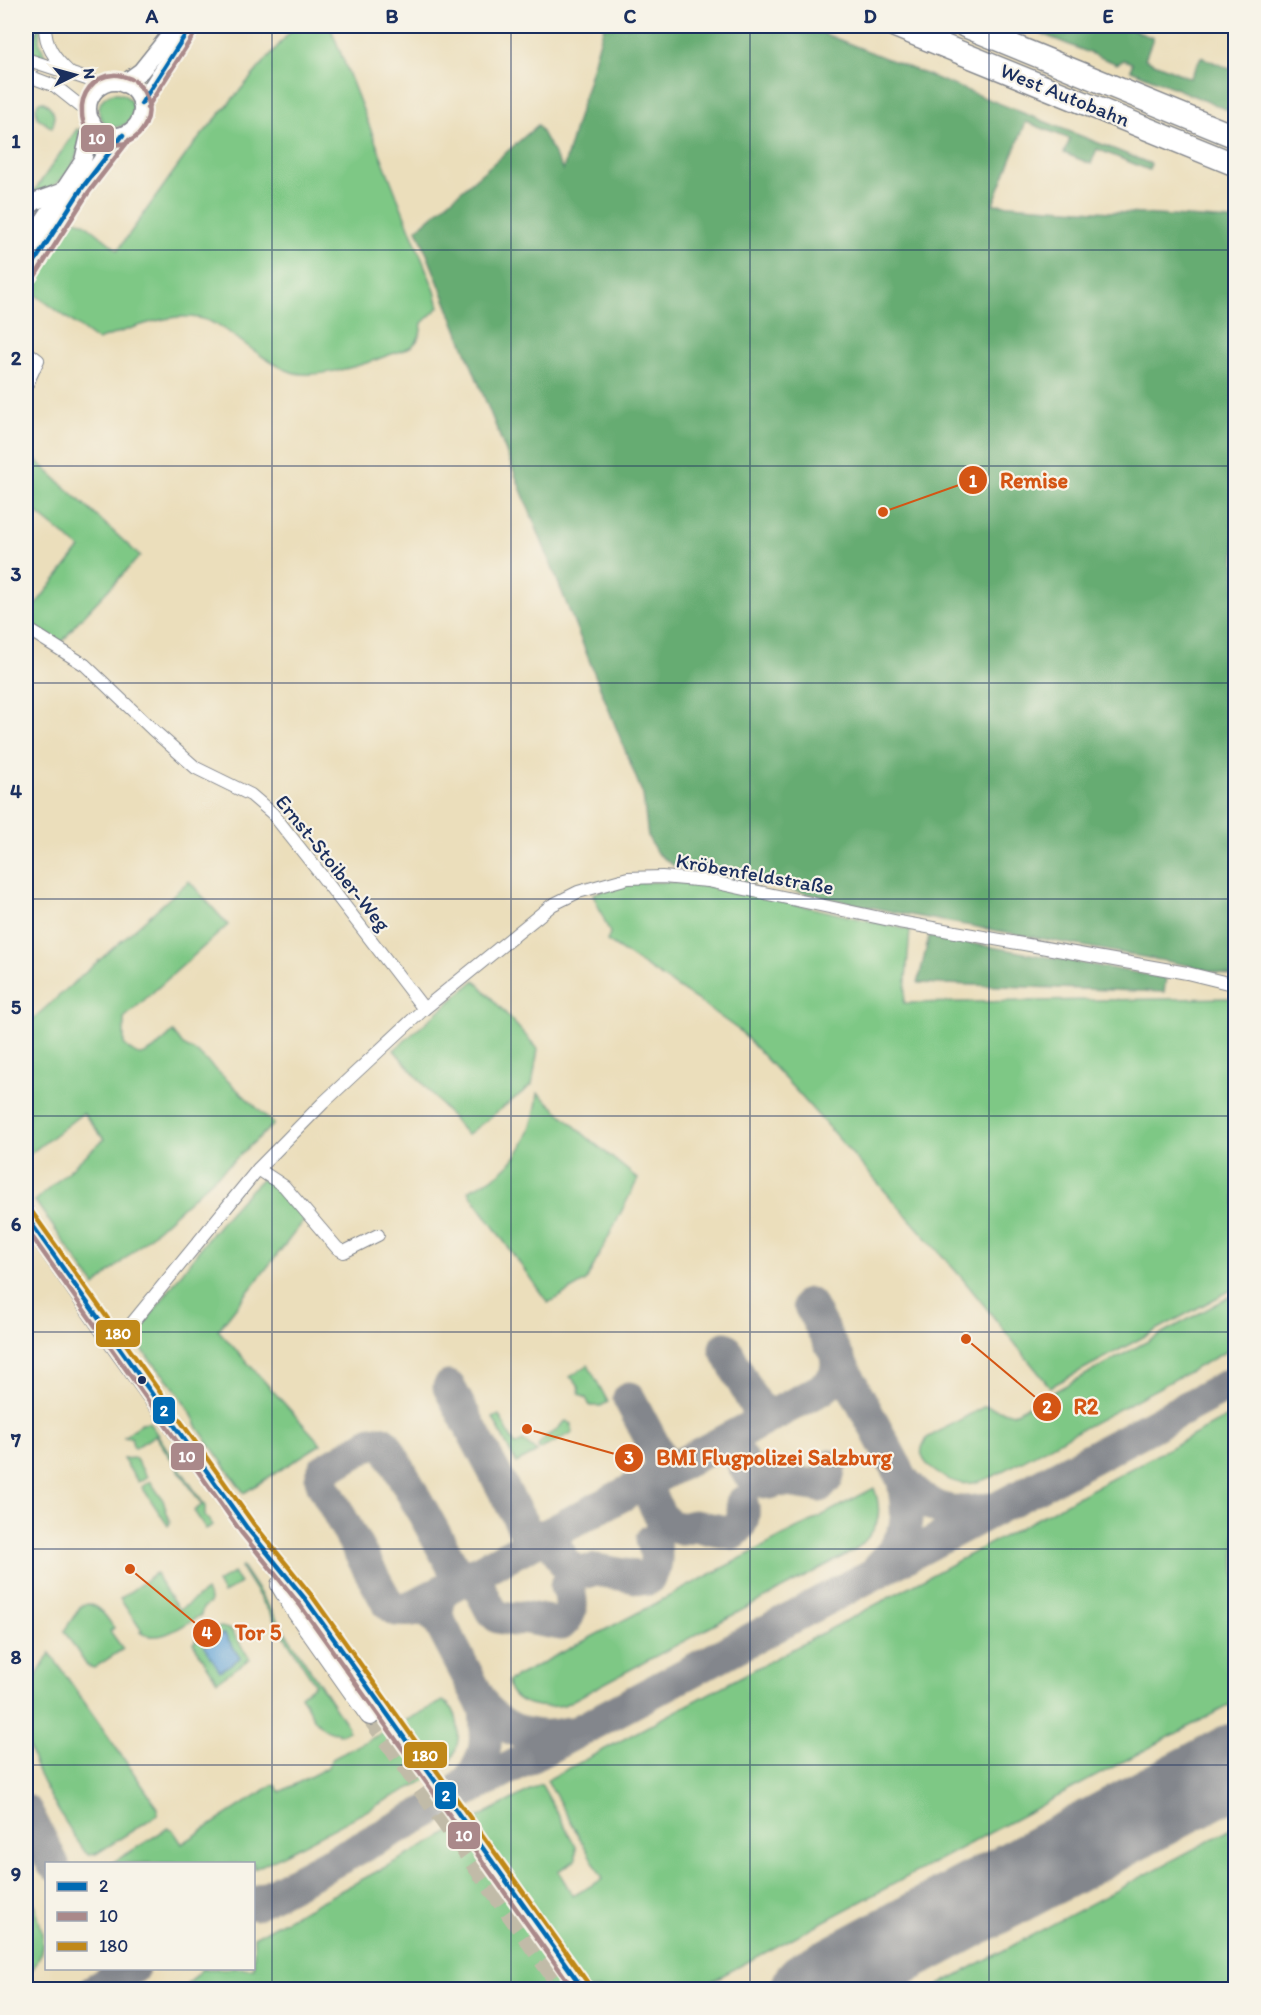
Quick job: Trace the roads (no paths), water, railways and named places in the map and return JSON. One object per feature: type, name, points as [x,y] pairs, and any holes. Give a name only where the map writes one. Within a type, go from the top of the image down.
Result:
[{"type":"highway","name":"West Autobahn","points":[[895,26],[1236,165]]},
{"type":"highway","name":"West Autobahn","points":[[965,26],[1236,137]]},
{"type":"main road","points":[[123,84],[141,71],[177,26]]},
{"type":"main road","points":[[141,104],[187,32],[187,26]]},
{"type":"main road","points":[[26,268],[29,248],[83,161],[90,118],[89,102],[93,95],[105,85],[123,84],[135,91],[141,104],[140,119],[130,132],[123,135],[105,135],[97,130],[90,118]]},
{"type":"main road","points":[[26,275],[29,248],[123,135]]},
{"type":"main road","points":[[26,209],[36,201],[64,191]]},
{"type":"main road","points":[[26,1216],[247,1528],[306,1600],[377,1712]]},
{"type":"street","points":[[26,40],[30,26]]},
{"type":"street","points":[[45,26],[48,46],[55,59],[72,75]]},
{"type":"street","points":[[26,59],[105,85]]},
{"type":"street","points":[[28,75],[55,86],[90,118]]},
{"type":"street","points":[[26,351],[38,360],[26,386]]},
{"type":"street","name":"Ernst-Stoiber-Weg","points":[[26,628],[85,665],[196,768],[251,795],[272,813],[424,1009]]},
{"type":"street","name":"Kröbenfeldstraße","points":[[115,1344],[258,1169],[323,1103],[424,1009],[552,905],[578,892],[607,883],[645,877],[708,881],[899,922],[1187,973],[1236,985]]},
{"type":"street","points":[[258,1169],[284,1186],[337,1248],[344,1252],[378,1235]]},
{"type":"water","points":[[224,1633],[240,1658],[220,1671],[204,1646]]},
{"type":"tunnel","points":[[383,1708],[584,1990]]},
{"type":"tunnel","points":[[370,1715],[565,1990]]},
{"type":"place","name":"Remise","points":[[883,512]]},
{"type":"place","name":"R2","points":[[966,1339]]},
{"type":"place","name":"BMI Flugpolizei Salzburg","points":[[527,1429]]},
{"type":"place","name":"Tor 5","points":[[130,1569]]}]
